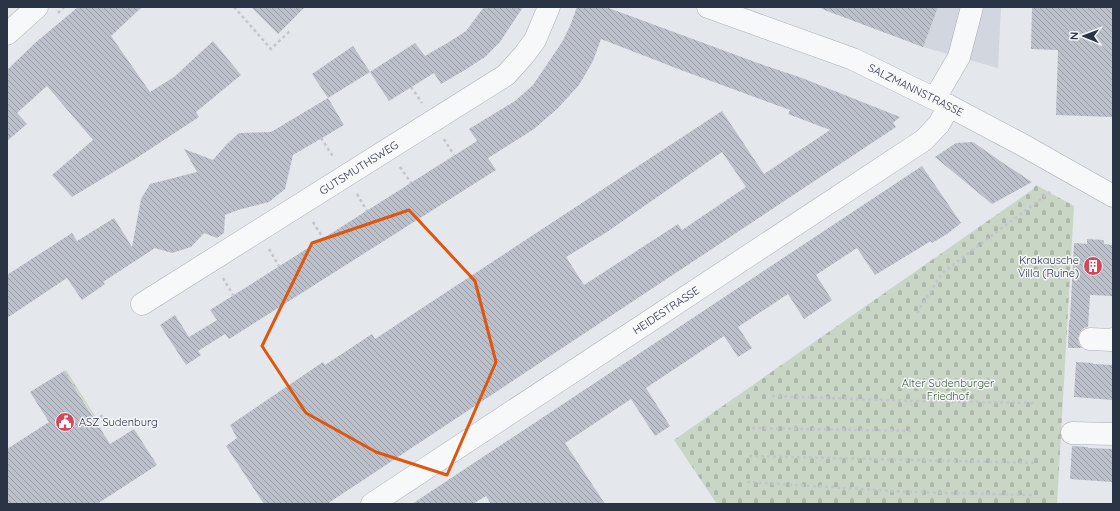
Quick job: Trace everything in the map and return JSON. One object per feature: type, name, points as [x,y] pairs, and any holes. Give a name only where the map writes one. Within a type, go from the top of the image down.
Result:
[{"type":"street","points":[[7,34],[37,7]]},
{"type":"street","name":"GUTSMUTHSWEG","points":[[142,304],[506,75],[535,40],[549,7]]},
{"type":"street","name":"HEIDESTRASSE","points":[[372,504],[924,140],[939,124],[942,102],[959,57],[972,7]]},
{"type":"street","name":"SALZMANNSTRASSE","points":[[712,8],[853,59],[942,102],[1022,144],[1113,196]]},
{"type":"street","points":[[1090,339],[1111,340],[1113,338]]},
{"type":"street","points":[[1072,433],[1113,434]]},
{"type":"path","points":[[236,8],[271,48],[292,30]]},
{"type":"path","points":[[411,87],[424,106]]},
{"type":"path","points":[[443,136],[454,155]]},
{"type":"path","points":[[321,138],[337,162]]},
{"type":"path","points":[[398,164],[411,183]]},
{"type":"path","points":[[354,189],[367,211]]},
{"type":"path","points":[[917,313],[942,273],[1050,192]]},
{"type":"path","points":[[311,220],[323,238]]},
{"type":"path","points":[[267,246],[279,266]]},
{"type":"path","points":[[220,273],[233,295]]},
{"type":"path","points":[[772,396],[913,401],[1035,403]]},
{"type":"path","points":[[95,420],[103,415]]},
{"type":"path","points":[[752,428],[912,431]]},
{"type":"path","points":[[749,456],[1034,463]]},
{"type":"path","points":[[747,482],[910,492],[1033,495]]},
{"type":"highlighted area","points":[[409,210],[475,281],[496,362],[447,475],[376,452],[306,413],[262,346],[312,243]]},
{"type":"shaded area","points":[[817,7],[1001,7],[998,68],[923,47]]},
{"type":"green space","name":"Alter Sudenburger Friedhof","points":[[1036,185],[1074,206],[1057,504],[717,504],[674,440],[1032,190]]},
{"type":"green space","points":[[66,370],[95,416],[94,417],[64,371]]},
{"type":"building","points":[[78,7],[142,7],[111,36],[150,92],[174,77],[213,41],[241,75],[196,112],[199,117],[135,159],[72,197],[52,175],[93,140],[47,86],[17,113],[27,124],[7,141],[7,70],[35,43]]},
{"type":"building","points":[[251,7],[305,7],[278,34]]},
{"type":"building","points":[[484,7],[523,7],[500,42],[485,57],[441,84],[434,73],[389,101],[370,72],[415,43],[425,56],[466,31]]},
{"type":"building","points":[[577,7],[606,7],[802,78],[900,117],[893,123],[896,127],[327,504],[264,504],[226,446],[237,438],[230,425],[323,362],[325,365],[372,334],[375,339],[722,111],[764,174],[830,130],[788,114],[790,110],[601,39],[593,61],[579,85],[558,108],[534,129],[488,158],[496,170],[229,339],[225,334],[198,351],[201,355],[186,365],[160,325],[175,315],[189,337],[217,320],[210,310],[477,141],[469,129],[515,101],[533,85],[562,42]],"holes":[[[722,152],[746,187],[682,230],[678,224],[584,285],[566,257],[607,232]]]},
{"type":"building","points":[[822,7],[938,7],[923,47],[822,9]]},
{"type":"building","points":[[1032,7],[1113,7],[1113,117],[1056,115],[1058,50],[1031,49]]},
{"type":"building","points":[[353,46],[370,72],[328,98],[312,74]]},
{"type":"building","points":[[328,98],[344,125],[293,155],[285,189],[269,202],[225,215],[224,233],[217,238],[204,233],[191,247],[172,253],[155,248],[103,282],[105,284],[82,300],[67,278],[7,318],[7,275],[72,233],[77,241],[114,218],[132,247],[141,199],[150,184],[197,172],[184,149],[213,160],[239,133],[271,132]]},
{"type":"building","points":[[973,142],[1032,182],[992,204],[935,157],[956,143]]},
{"type":"building","points":[[922,166],[961,223],[947,234],[932,243],[931,241],[875,275],[857,248],[816,275],[832,300],[804,319],[788,294],[738,327],[752,348],[738,357],[724,336],[646,388],[670,426],[655,436],[631,399],[565,443],[605,504],[491,504],[486,496],[473,504],[412,504]]},
{"type":"building","name":"Krakausche Villa (Ruine)","points":[[1087,239],[1104,240],[1104,244],[1113,245],[1113,296],[1090,295],[1088,327],[1084,328],[1080,332],[1078,338],[1079,344],[1082,348],[1068,348],[1074,243],[1087,244]]},
{"type":"building","points":[[1076,362],[1113,365],[1113,400],[1074,397]]},
{"type":"building","points":[[64,371],[110,444],[134,429],[157,465],[97,504],[7,504],[7,449],[49,422],[30,392]]},
{"type":"building","points":[[1072,446],[1113,449],[1113,482],[1070,479]]},
{"type":"place","name":"Krakausche Villa (Ruine)","points":[[1093,266]]},
{"type":"place","name":"ASZ Sudenburg","points":[[65,422]]}]
